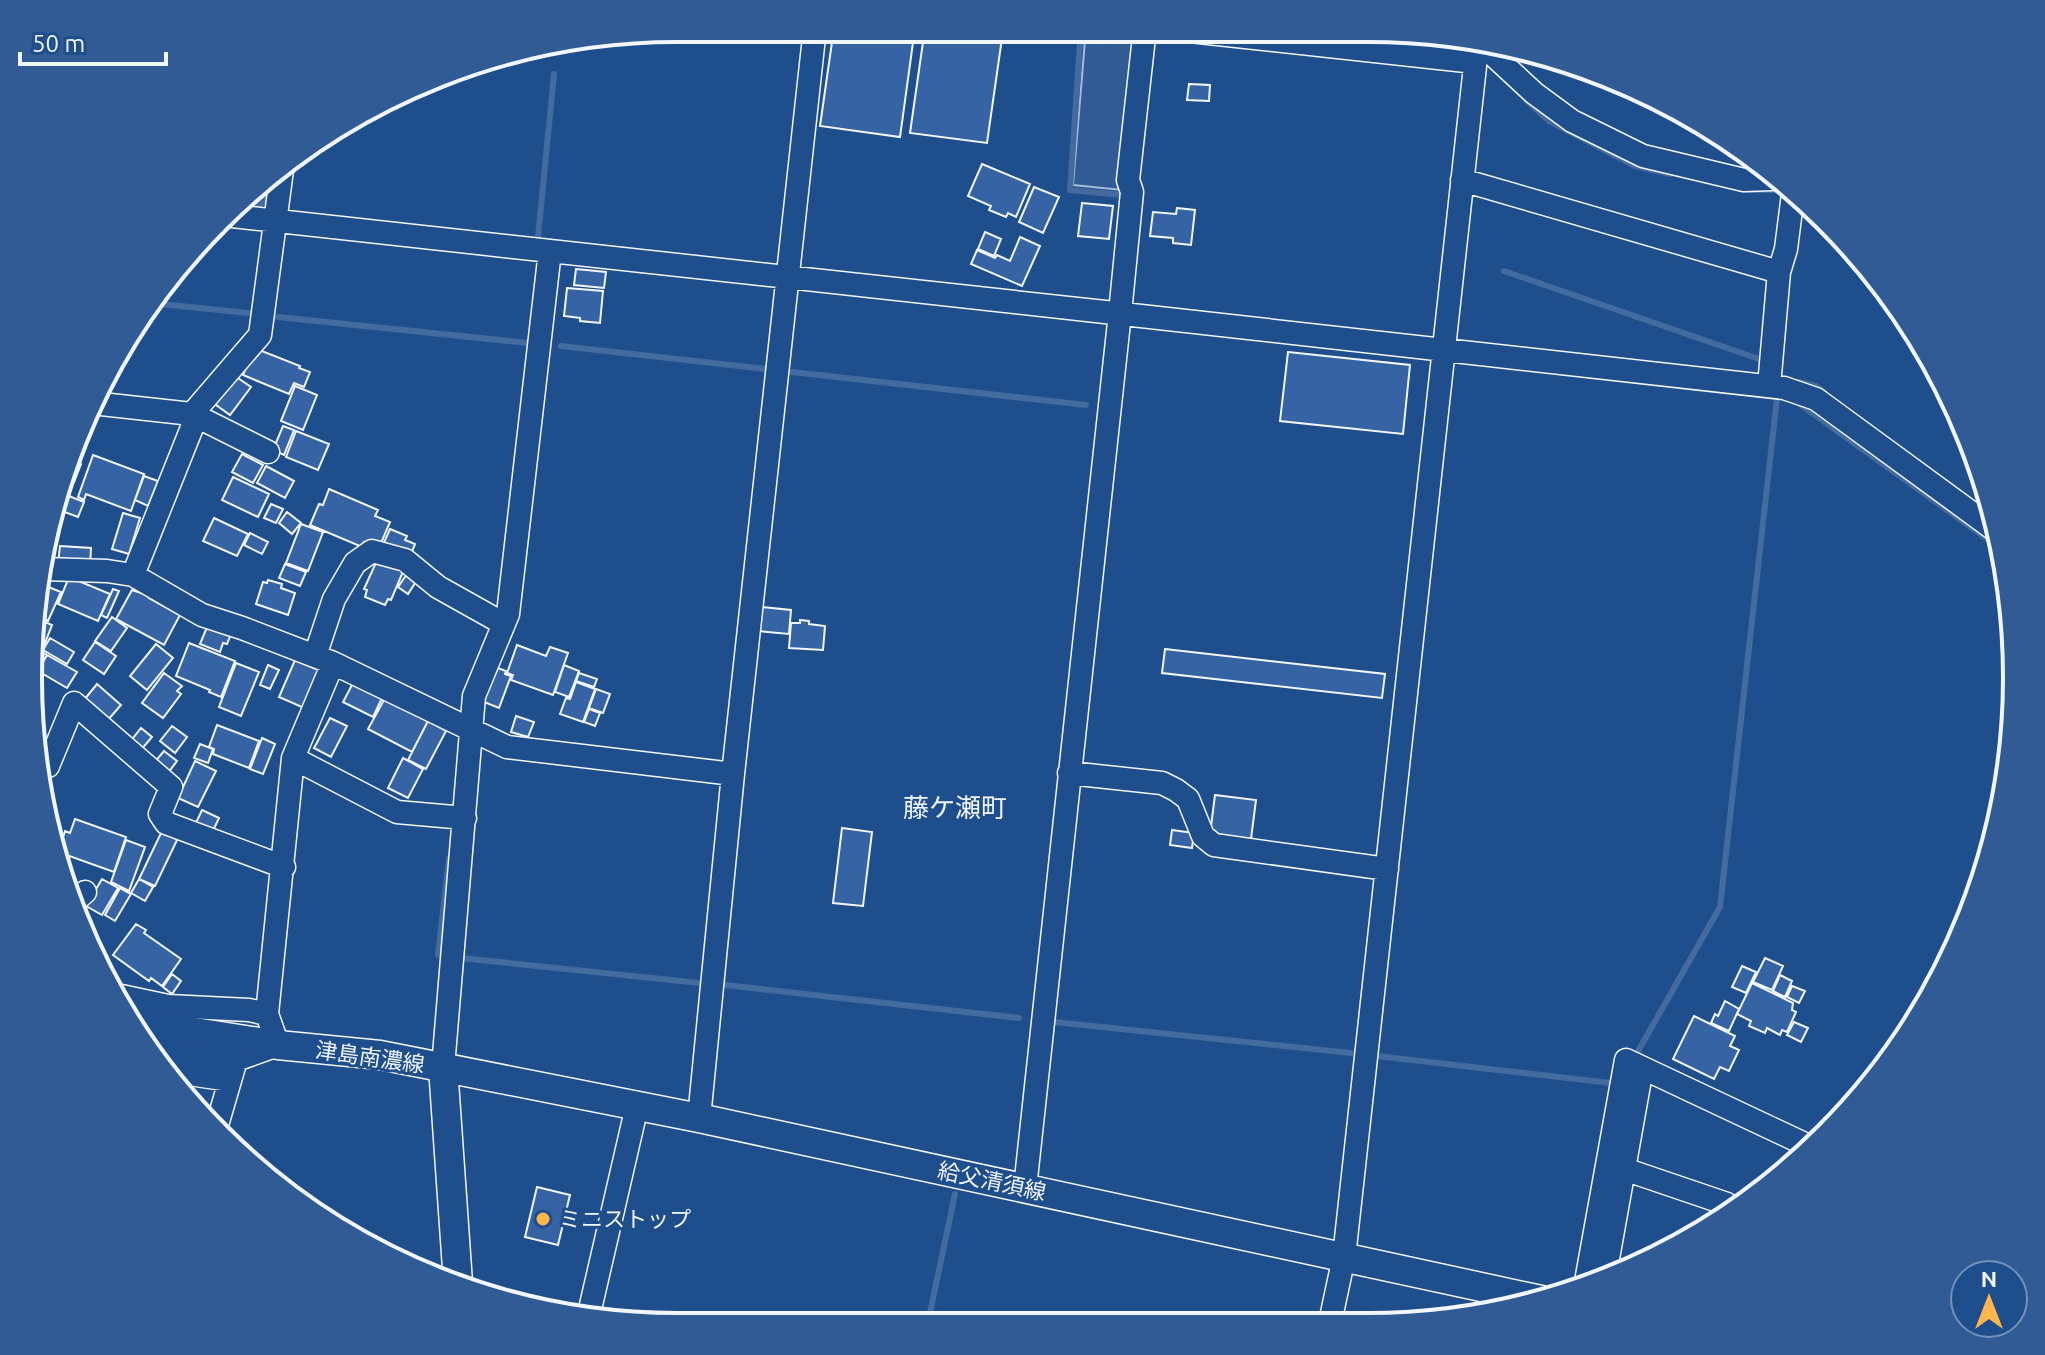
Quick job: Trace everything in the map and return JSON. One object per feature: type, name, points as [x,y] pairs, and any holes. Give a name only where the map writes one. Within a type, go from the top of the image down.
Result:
[{"type":"main road","name":"津島南濃線","points":[[145,1024],[278,1045],[380,1055],[443,1067],[457,1273]]},
{"type":"main road","name":"給父清須線","points":[[443,1067],[699,1118],[1517,1295]]},
{"type":"street","points":[[699,1118],[733,774],[813,42]]},
{"type":"street","points":[[1025,1188],[1120,313],[1132,192],[1128,180],[1143,42]]},
{"type":"street","points":[[1332,1313],[1344,1257],[1476,52]]},
{"type":"street","points":[[1484,53],[1572,121],[1643,156],[1744,180],[1760,178]]},
{"type":"street","points":[[1462,180],[1779,272]]},
{"type":"street","points":[[133,575],[193,425],[192,414],[260,335],[281,181]]},
{"type":"street","points":[[1769,386],[1779,272],[1786,249],[1792,204]]},
{"type":"street","points":[[240,217],[1784,388],[1816,399],[1983,521]]},
{"type":"street","points":[[443,1067],[474,696],[508,614],[550,251]]},
{"type":"street","points":[[104,404],[192,414],[268,452]]},
{"type":"street","points":[[179,1071],[233,1070],[278,1045],[267,1014],[293,758],[324,660],[334,599],[355,563],[372,551],[405,560],[438,587],[504,624]]},
{"type":"street","points":[[51,569],[133,575],[202,615],[324,660],[507,747],[733,774]]},
{"type":"street","points":[[48,766],[74,703],[171,787],[160,814],[166,823],[284,867]]},
{"type":"street","points":[[293,758],[397,812],[465,818]]},
{"type":"street","points":[[1069,773],[1162,783],[1188,799],[1203,836],[1214,845],[1387,869]]},
{"type":"street","points":[[129,998],[168,1006],[249,1010],[267,1014]]},
{"type":"street","points":[[164,1051],[233,1070]]},
{"type":"street","points":[[1587,1273],[1626,1060],[1801,1142]]},
{"type":"street","points":[[1607,1267],[1642,1068]]},
{"type":"street","points":[[219,1118],[233,1070]]},
{"type":"street","points":[[590,1307],[637,1106]]},
{"type":"street","points":[[1624,1169],[1725,1203]]},
{"type":"shaded area","points":[[1085,42],[1137,42],[1122,190],[1073,185]]},
{"type":"building","points":[[832,42],[913,42],[900,137],[820,126]]},
{"type":"building","points":[[923,42],[1001,42],[987,143],[910,133]]},
{"type":"building","points":[[1189,84],[1210,85],[1209,101],[1187,100]]},
{"type":"building","points":[[982,164],[1030,184],[1016,217],[1008,213],[1006,217],[989,210],[991,206],[968,196]]},
{"type":"building","points":[[1034,187],[1059,197],[1043,233],[1019,222]]},
{"type":"building","points":[[1082,203],[1113,206],[1109,239],[1078,236]]},
{"type":"building","points":[[1177,208],[1195,210],[1191,245],[1173,243],[1173,238],[1150,236],[1153,212],[1176,214]]},
{"type":"building","points":[[985,232],[1001,239],[994,256],[978,249]]},
{"type":"building","points":[[1020,237],[1040,246],[1022,286],[971,264],[977,250],[1010,261]]},
{"type":"building","points":[[576,269],[606,272],[604,288],[574,285]]},
{"type":"building","points":[[567,288],[603,291],[600,323],[564,316]]},
{"type":"building","points":[[254,348],[310,372],[304,387],[294,383],[289,394],[243,375]]},
{"type":"building","points":[[1288,352],[1410,365],[1403,434],[1280,421]]},
{"type":"building","points":[[232,374],[251,387],[230,415],[212,402]]},
{"type":"building","points":[[295,386],[317,395],[303,430],[281,421]]},
{"type":"building","points":[[283,426],[294,430],[284,455],[273,450]]},
{"type":"building","points":[[296,431],[329,444],[318,470],[286,457]]},
{"type":"building","points":[[242,454],[263,465],[253,483],[232,472]]},
{"type":"building","points":[[93,455],[144,474],[131,511],[86,494],[84,500],[78,497]]},
{"type":"building","points":[[266,466],[294,481],[285,498],[257,483]]},
{"type":"building","points":[[144,476],[158,481],[148,506],[135,500]]},
{"type":"building","points":[[233,477],[269,494],[258,517],[222,500]]},
{"type":"building","points":[[329,489],[378,510],[375,516],[390,522],[379,548],[364,542],[362,547],[310,525]]},
{"type":"building","points":[[69,496],[84,502],[78,517],[64,512]]},
{"type":"building","points":[[271,504],[283,509],[276,523],[264,518]]},
{"type":"building","points":[[287,512],[301,523],[292,534],[279,523]]},
{"type":"building","points":[[123,513],[140,518],[129,554],[112,549]]},
{"type":"building","points":[[214,518],[248,534],[237,556],[203,541]]},
{"type":"building","points":[[301,524],[323,532],[308,571],[286,563]]},
{"type":"building","points":[[390,529],[407,536],[405,540],[415,544],[409,559],[382,547]]},
{"type":"building","points":[[250,533],[268,542],[262,554],[244,545]]},
{"type":"building","points":[[60,546],[91,548],[90,566],[58,564]]},
{"type":"building","points":[[379,556],[405,567],[391,600],[388,599],[385,605],[365,597],[367,590],[364,589]]},
{"type":"building","points":[[285,564],[306,572],[300,586],[279,578]]},
{"type":"building","points":[[407,574],[417,580],[408,594],[398,587]]},
{"type":"building","points":[[69,577],[110,594],[98,621],[58,604]]},
{"type":"building","points":[[268,580],[282,584],[281,588],[295,593],[288,615],[256,604],[263,582],[267,583]]},
{"type":"building","points":[[48,587],[61,592],[48,621],[45,620]]},
{"type":"building","points":[[113,589],[119,591],[107,618],[101,615]]},
{"type":"building","points":[[132,590],[150,596],[180,615],[164,645],[116,619]]},
{"type":"building","points":[[761,607],[791,610],[789,634],[758,631]]},
{"type":"building","points":[[112,617],[127,628],[111,651],[95,641]]},
{"type":"building","points":[[800,620],[825,626],[823,650],[789,648],[791,623],[800,623]]},
{"type":"building","points":[[44,622],[52,625],[43,648],[43,636]]},
{"type":"building","points":[[207,627],[231,634],[220,652],[200,644]]},
{"type":"building","points":[[50,638],[74,652],[67,664],[43,650]]},
{"type":"building","points":[[95,642],[116,656],[104,674],[83,660]]},
{"type":"building","points":[[189,643],[235,661],[221,697],[176,676]]},
{"type":"building","points":[[156,644],[173,658],[147,690],[130,676]]},
{"type":"building","points":[[517,645],[546,656],[550,647],[568,653],[553,695],[511,680],[513,675],[507,673]]},
{"type":"building","points":[[1165,649],[1385,674],[1382,698],[1162,673]]},
{"type":"building","points":[[47,655],[77,672],[67,688],[42,673]]},
{"type":"building","points":[[295,660],[321,671],[304,708],[279,697]]},
{"type":"building","points":[[236,663],[259,672],[241,716],[219,707]]},
{"type":"building","points":[[268,665],[279,670],[270,689],[260,685]]},
{"type":"building","points":[[564,665],[579,671],[569,697],[555,692]]},
{"type":"building","points":[[495,667],[511,676],[499,708],[479,700]]},
{"type":"building","points":[[164,673],[182,686],[177,691],[181,694],[163,718],[142,703]]},
{"type":"building","points":[[579,673],[597,679],[594,687],[576,681]]},
{"type":"building","points":[[576,682],[595,689],[583,722],[560,714]]},
{"type":"building","points":[[353,683],[382,698],[373,717],[343,702]]},
{"type":"building","points":[[97,684],[121,705],[107,721],[84,700]]},
{"type":"building","points":[[596,689],[610,694],[603,713],[589,708]]},
{"type":"building","points":[[385,698],[428,721],[412,752],[368,729]]},
{"type":"building","points":[[589,709],[600,713],[595,726],[584,722]]},
{"type":"building","points":[[516,716],[534,722],[528,737],[511,732]]},
{"type":"building","points":[[330,718],[347,726],[331,757],[314,748]]},
{"type":"building","points":[[428,721],[446,731],[426,769],[408,760]]},
{"type":"building","points":[[217,725],[259,741],[249,768],[213,754],[214,749],[209,747]]},
{"type":"building","points":[[172,726],[187,737],[175,753],[160,741]]},
{"type":"building","points":[[141,728],[152,737],[141,750],[130,742]]},
{"type":"building","points":[[262,738],[275,744],[263,774],[250,769]]},
{"type":"building","points":[[200,744],[213,749],[208,763],[194,758]]},
{"type":"building","points":[[164,751],[177,761],[168,773],[154,763]]},
{"type":"building","points":[[403,758],[423,769],[408,798],[388,788]]},
{"type":"building","points":[[195,761],[216,771],[198,807],[178,798]]},
{"type":"building","points":[[1215,795],[1256,800],[1251,839],[1210,834]]},
{"type":"building","points":[[202,810],[219,818],[211,835],[194,827]]},
{"type":"building","points":[[75,819],[126,837],[114,872],[68,856],[63,838],[65,831],[70,833]]},
{"type":"building","points":[[842,828],[872,832],[863,906],[833,903]]},
{"type":"building","points":[[1172,830],[1194,833],[1192,848],[1170,845]]},
{"type":"building","points":[[162,831],[178,838],[155,886],[139,879]]},
{"type":"building","points":[[126,840],[145,847],[129,891],[111,882]]},
{"type":"building","points":[[102,879],[118,888],[102,915],[86,906]]},
{"type":"building","points":[[139,879],[153,887],[145,901],[131,893]]},
{"type":"building","points":[[120,888],[131,894],[115,921],[105,915]]},
{"type":"building","points":[[136,924],[181,959],[162,986],[151,978],[149,981],[113,955]]},
{"type":"building","points":[[1765,958],[1783,966],[1772,990],[1753,982]]},
{"type":"building","points":[[1742,966],[1756,972],[1746,993],[1732,987]]},
{"type":"building","points":[[172,974],[181,981],[172,994],[163,987]]},
{"type":"building","points":[[1780,975],[1792,981],[1785,997],[1773,991]]},
{"type":"building","points":[[1752,983],[1793,1003],[1792,1010],[1796,1012],[1787,1032],[1782,1030],[1780,1035],[1767,1028],[1765,1033],[1749,1026],[1751,1021],[1737,1014]]},
{"type":"building","points":[[1792,986],[1805,991],[1799,1003],[1787,997]]},
{"type":"building","points":[[1725,1001],[1739,1009],[1729,1031],[1711,1023]]},
{"type":"building","points":[[1694,1016],[1735,1036],[1730,1046],[1739,1050],[1729,1071],[1720,1067],[1714,1079],[1673,1059]]},
{"type":"building","points":[[1794,1022],[1808,1028],[1801,1042],[1787,1035]]},
{"type":"building","points":[[537,1187],[570,1195],[558,1245],[525,1237]]},
{"type":"waterway","points":[[1080,42],[1070,190],[1123,195],[1122,200]]},
{"type":"waterway","points":[[538,237],[554,74]]},
{"type":"waterway","points":[[1526,100],[1549,121],[1635,166],[1671,174]]},
{"type":"waterway","points":[[1745,190],[1775,190]]},
{"type":"waterway","points":[[253,205],[260,205],[270,196]]},
{"type":"waterway","points":[[1504,271],[1759,359]]},
{"type":"waterway","points":[[163,304],[258,314]]},
{"type":"waterway","points":[[278,317],[528,343]]},
{"type":"waterway","points":[[561,346],[767,369]]},
{"type":"waterway","points":[[792,372],[1086,405]]},
{"type":"waterway","points":[[1798,382],[1816,386],[1824,392]]},
{"type":"waterway","points":[[1637,1053],[1720,907],[1777,398]]},
{"type":"waterway","points":[[1801,405],[1987,539]]},
{"type":"waterway","points":[[438,955],[449,858]]},
{"type":"waterway","points":[[461,958],[700,983]]},
{"type":"waterway","points":[[725,985],[1019,1018]]},
{"type":"waterway","points":[[1054,1022],[1351,1053]]},
{"type":"waterway","points":[[1377,1056],[1611,1083]]},
{"type":"waterway","points":[[930,1313],[955,1194]]},
{"type":"place","name":"ミニストップ","points":[[543,1219]]},
{"type":"district","name":"藤ケ瀬町","points":[[955,808]]}]
